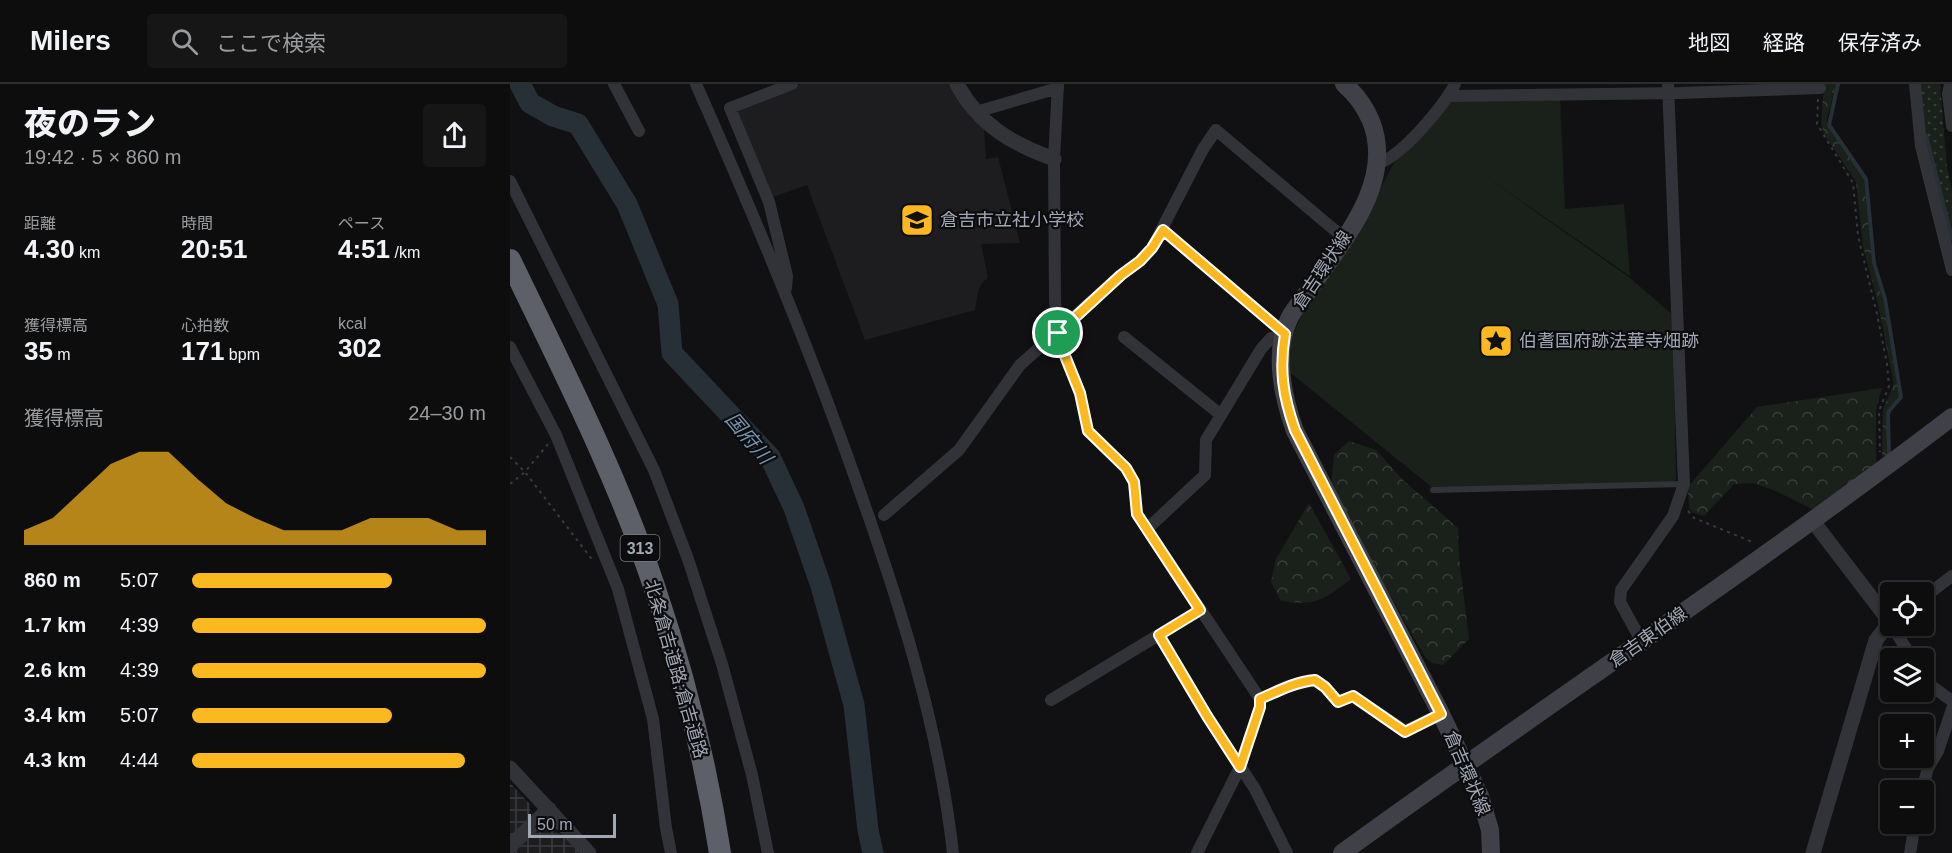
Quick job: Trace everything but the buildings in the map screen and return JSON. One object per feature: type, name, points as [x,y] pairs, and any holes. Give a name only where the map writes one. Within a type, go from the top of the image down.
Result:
[{"type":"highway","name":"北条倉吉道路;倉吉道路","points":[[510,260],[620,496],[655,589],[692,712],[711,794],[720,853]]},
{"type":"highway","name":"北条倉吉道路;倉吉道路","points":[[510,287],[549,363],[613,506],[645,592],[682,715],[709,853]]},
{"type":"main road","name":"倉吉環状線","points":[[1344,84],[1366,109],[1374,128],[1378,143],[1374,182],[1364,208],[1289,319],[1281,358],[1285,401],[1295,430],[1441,714],[1480,796],[1490,830],[1491,853]]},
{"type":"main road","name":"倉吉東伯線","points":[[1342,853],[1881,472],[1952,417]]},
{"type":"street","points":[[614,84],[639,131]]},
{"type":"street","points":[[696,84],[771,256],[832,412],[899,604],[933,737],[953,853]]},
{"type":"street","points":[[786,295],[787,276],[769,202],[730,108],[792,84]]},
{"type":"street","points":[[957,84],[967,104],[990,126],[1012,141],[1054,159]]},
{"type":"street","points":[[1377,164],[1387,161],[1420,130],[1449,96],[1455,84]]},
{"type":"street","points":[[1915,84],[1921,146],[1952,270]]},
{"type":"street","points":[[1950,84],[1948,94],[1952,126]]},
{"type":"street","points":[[976,112],[1058,86],[1054,159],[1055,302],[1059,341],[1080,393],[1088,431],[1126,468],[1134,482],[1137,514],[1260,699],[1260,707],[1240,767],[1197,853]]},
{"type":"street","points":[[1449,96],[1668,88],[1820,88]]},
{"type":"street","points":[[1642,642],[1620,602],[1621,590],[1672,516],[1684,484],[1668,88]]},
{"type":"street","points":[[884,514],[959,450],[1020,365],[1152,248],[1203,149],[1216,130],[1338,233]]},
{"type":"street","points":[[510,181],[654,470],[688,559],[722,664],[752,775],[768,853]]},
{"type":"street","points":[[1163,230],[1285,334]]},
{"type":"street","points":[[1147,529],[1205,475],[1206,440],[1262,349],[1271,338],[1285,334]]},
{"type":"street","points":[[1124,337],[1221,415]]},
{"type":"street","points":[[510,347],[556,435],[618,589],[653,719],[671,853]]},
{"type":"street","points":[[1812,520],[1880,609]]},
{"type":"street","points":[[1934,590],[1952,576]]},
{"type":"street","points":[[1051,700],[1200,610]]},
{"type":"street","points":[[1159,635],[1207,716],[1255,789],[1287,853]]},
{"type":"street","points":[[1813,853],[1876,640],[1880,635]]},
{"type":"street","points":[[1260,699],[1288,686],[1315,680],[1325,687],[1338,702],[1353,696],[1405,732],[1441,714]]},
{"type":"street","points":[[1934,688],[1952,701]]},
{"type":"street","points":[[1925,780],[1928,768],[1938,751],[1952,709]]},
{"type":"street","points":[[510,768],[589,853]]},
{"type":"street","points":[[510,846],[549,809]]},
{"type":"street","points":[[1910,853],[1913,834]]},
{"type":"lane","points":[[1433,490],[1684,484]]},
{"type":"path","points":[[1820,88],[1817,124],[1853,183],[1858,236],[1887,364],[1889,386],[1879,411],[1881,472]]},
{"type":"path","points":[[510,484],[525,472],[556,435]]},
{"type":"path","points":[[510,457],[525,472],[598,566]]},
{"type":"path","points":[[1684,484],[1688,513],[1754,543],[1763,555]]},
{"type":"shaded area","name":"倉吉市立社小学校","points":[[801,84],[950,84],[971,118],[984,128],[986,159],[998,157],[1020,243],[981,244],[988,278],[978,291],[975,310],[865,340],[807,185],[773,197],[737,110]]},
{"type":"shaded area","points":[[510,783],[530,804],[530,819],[564,836],[580,853],[510,853]]},
{"type":"green space","points":[[1824,84],[1836,84],[1827,125],[1864,179],[1872,263],[1883,300],[1899,396],[1888,409],[1887,455],[1882,457],[1883,409],[1893,387],[1893,380],[1878,304],[1863,246],[1856,182],[1824,134],[1821,124]]},
{"type":"green space","points":[[1917,84],[1940,84],[1947,167],[1952,190],[1952,257],[1923,142]]},
{"type":"green space","points":[[1560,97],[1565,209],[1624,204],[1630,276],[1475,169],[1630,278],[1673,315],[1676,479],[1674,482],[1434,489],[1287,370],[1289,342],[1311,297],[1370,208],[1394,163],[1447,101]]},
{"type":"green space","points":[[1882,388],[1876,409],[1876,464],[1818,512],[1776,491],[1753,483],[1734,484],[1704,516],[1692,512],[1689,508],[1688,487],[1757,407]]},
{"type":"green space","points":[[1349,441],[1376,450],[1403,480],[1458,528],[1459,557],[1469,639],[1443,665],[1432,663],[1425,657],[1331,490],[1334,455]]},
{"type":"green space","points":[[1309,503],[1351,579],[1319,600],[1304,603],[1281,601],[1271,582],[1276,559]]},
{"type":"waterway","name":"国府川","points":[[520,84],[530,103],[553,116],[578,124],[627,204],[668,304],[672,353],[770,457],[794,508],[821,586],[854,705],[868,830],[873,853]]},
{"type":"waterway","points":[[1838,84],[1829,125],[1866,179],[1874,263],[1885,299],[1901,397],[1888,415],[1889,453]]},
{"type":"waterway","points":[[1926,135],[1952,239]]},
{"type":"place","name":"倉吉市立社小学校","points":[[917,220]]},
{"type":"place","name":"伯耆国府跡法華寺畑跡","points":[[1496,341]]},
{"type":"route","points":[[1163,230],[1276,325],[1285,334],[1281,358],[1285,401],[1295,430],[1441,714],[1405,732],[1353,696],[1338,702],[1325,687],[1315,680],[1305,681],[1260,699],[1260,707],[1240,767],[1159,635],[1200,610],[1137,514],[1134,482],[1126,468],[1088,431],[1080,393],[1059,341],[1058,333],[1121,275],[1140,261],[1152,248],[1163,230]]}]
